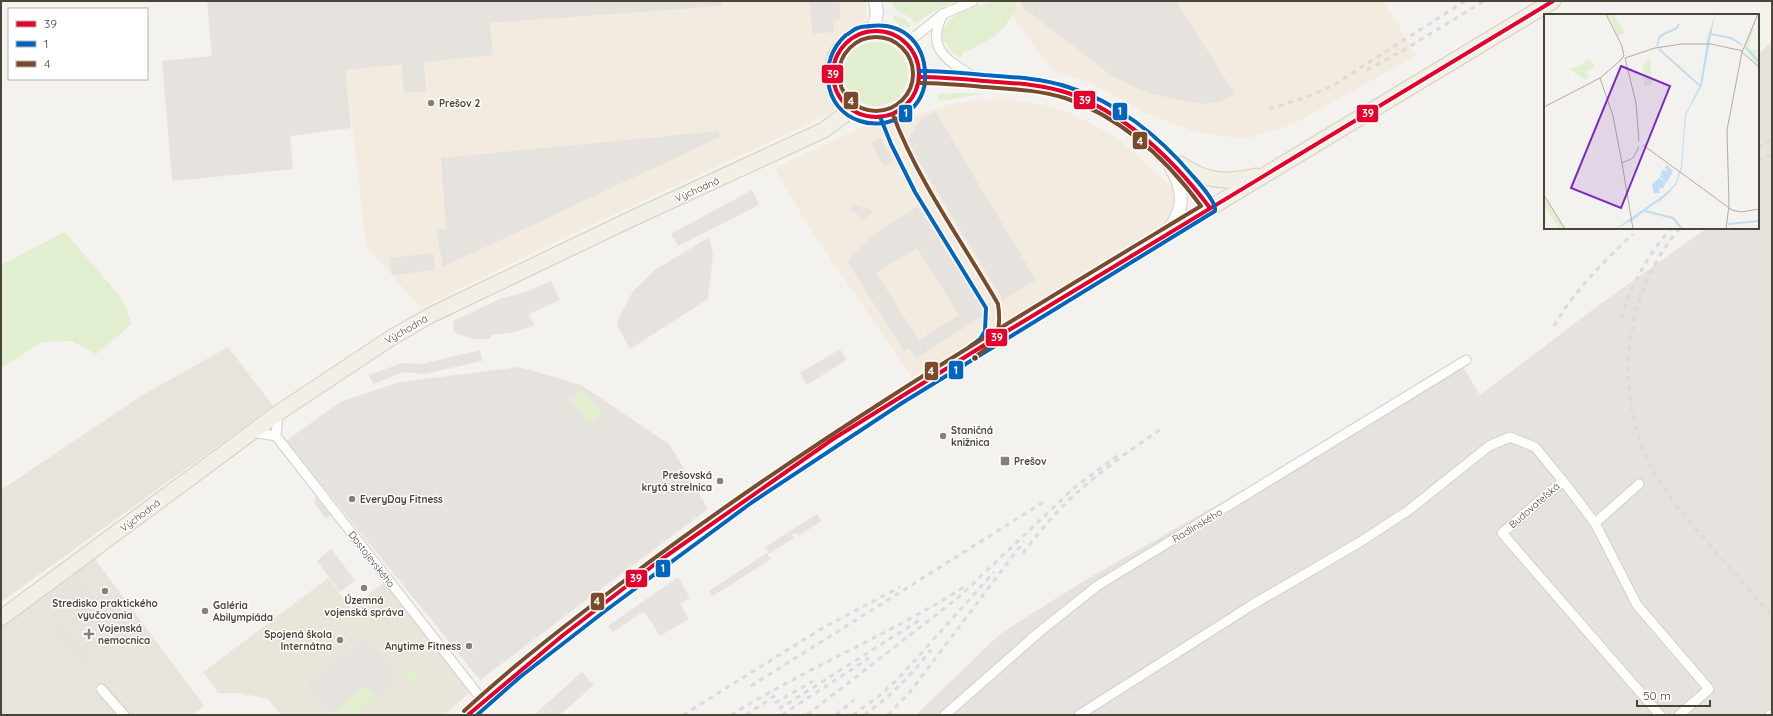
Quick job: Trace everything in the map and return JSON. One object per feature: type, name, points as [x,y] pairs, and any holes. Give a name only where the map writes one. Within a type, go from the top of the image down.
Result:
[{"type":"main road","points":[[1162,152],[1210,208],[1553,1]]},
{"type":"main road","points":[[873,30],[886,31],[897,35],[907,43],[914,53],[919,65],[920,77],[917,91],[910,102],[900,111],[887,117],[874,118],[862,116],[851,110],[841,100],[834,87],[832,73],[835,60],[841,48],[850,39],[861,33],[873,30]]},
{"type":"main road","points":[[920,77],[1040,86],[1067,93],[1113,115],[1137,131],[1162,152],[1195,174],[1218,180],[1235,180],[1266,174]]},
{"type":"main road","name":"Východná","points":[[1,618],[278,413],[381,344],[431,315],[629,220],[824,130],[851,110]]},
{"type":"street","points":[[873,30],[877,12],[875,1]]},
{"type":"street","points":[[907,43],[943,14],[973,1]]},
{"type":"street","points":[[943,14],[937,30],[937,42],[941,52],[948,61],[981,81]]},
{"type":"street","points":[[1162,152],[1180,182],[1181,202],[1178,218],[1164,235]]},
{"type":"street","points":[[468,715],[483,701],[659,561],[833,439],[1210,208]]},
{"type":"street","name":"Radlinského","points":[[945,715],[1038,634],[1097,586],[1466,360]]},
{"type":"street","points":[[252,432],[276,436],[278,413]]},
{"type":"street","name":"Dostojevského","points":[[276,436],[483,701]]},
{"type":"street","points":[[1079,715],[1252,605],[1360,542],[1409,510],[1489,446],[1510,437],[1535,447],[1562,481]]},
{"type":"street","name":"Budovateľská","points":[[1660,715],[1502,533],[1562,481],[1596,523],[1637,605],[1709,689],[1679,715]]},
{"type":"street","points":[[1596,523],[1639,484]]},
{"type":"street","points":[[101,690],[124,715]]},
{"type":"shaded area","points":[[207,1],[722,1],[722,6],[490,23],[493,55],[346,70],[351,128],[290,136],[293,169],[172,181],[162,61],[212,56]]},
{"type":"shaded area","points":[[213,1],[227,1],[232,61],[219,65]]},
{"type":"shaded area","points":[[722,1],[867,1],[865,22],[837,110],[542,248],[421,308],[366,246],[346,70],[493,55],[490,23],[722,6]]},
{"type":"shaded area","points":[[809,1],[839,1],[841,20],[833,21],[834,32],[813,34]]},
{"type":"shaded area","points":[[1001,1],[1384,1],[1416,56],[1293,124],[1245,139],[1195,132],[1142,112],[1125,101],[1083,80],[1053,71]]},
{"type":"shaded area","points":[[1023,1],[1176,1],[1235,94],[1219,102],[1202,104],[1151,94],[1113,77],[1020,5]]},
{"type":"shaded area","points":[[1772,42],[1772,715],[916,715],[1000,634],[1082,582],[1462,365],[1480,395],[1599,305],[1706,229],[1759,229],[1759,53]]},
{"type":"shaded area","points":[[423,49],[426,91],[404,93],[400,52]]},
{"type":"shaded area","points":[[245,68],[246,81],[187,87],[186,74]]},
{"type":"shaded area","points":[[1003,99],[1046,105],[1075,115],[1116,137],[1173,188],[1174,202],[1165,224],[912,378],[809,227],[774,168],[866,125],[886,126],[951,104],[977,100]]},
{"type":"shaded area","points":[[935,111],[1036,280],[1003,300],[907,142],[918,122]]},
{"type":"shaded area","points":[[719,131],[720,137],[443,267],[436,230],[446,229],[441,158]]},
{"type":"shaded area","points":[[880,137],[894,161],[884,167],[871,143]]},
{"type":"shaded area","points":[[752,190],[759,205],[678,246],[671,234]]},
{"type":"shaded area","points":[[853,204],[870,209],[873,214],[863,219],[850,209]]},
{"type":"shaded area","points":[[918,206],[986,314],[916,358],[909,348],[904,351],[847,261],[871,236]],"holes":[[[917,248],[959,315],[919,340],[876,273]]]},
{"type":"shaded area","points":[[709,237],[713,255],[708,299],[630,349],[617,325],[633,291],[655,270]]},
{"type":"shaded area","points":[[433,253],[435,270],[392,275],[390,258]]},
{"type":"shaded area","points":[[551,281],[560,300],[529,314],[534,325],[515,332],[492,335],[490,339],[472,339],[454,332],[453,321],[502,298],[529,291]]},
{"type":"shaded area","points":[[1703,297],[1745,345],[1653,428],[1642,349]]},
{"type":"shaded area","points":[[228,347],[273,406],[1,602],[1,490],[141,396]]},
{"type":"shaded area","points":[[840,349],[846,360],[807,385],[800,373]]},
{"type":"shaded area","points":[[480,350],[482,361],[424,374],[404,372],[373,384],[369,375],[402,363],[422,364]]},
{"type":"shaded area","points":[[519,367],[581,385],[669,444],[708,509],[480,680],[286,441],[340,402],[400,382]]},
{"type":"shaded area","points":[[617,455],[626,467],[575,508],[566,497]]},
{"type":"shaded area","points":[[386,466],[431,525],[414,538],[370,480]]},
{"type":"shaded area","points":[[677,491],[691,508],[623,561],[608,544]]},
{"type":"shaded area","points":[[316,496],[331,515],[326,519],[314,503]]},
{"type":"shaded area","points":[[817,514],[822,521],[798,536],[796,533],[792,535],[794,538],[769,554],[765,547]]},
{"type":"shaded area","points":[[432,528],[440,537],[397,571],[389,561]]},
{"type":"shaded area","points":[[331,549],[355,580],[340,592],[317,561]]},
{"type":"shaded area","points":[[449,549],[454,556],[450,559],[496,616],[482,627],[445,580],[430,591],[417,574]]},
{"type":"shaded area","points":[[767,553],[771,559],[713,596],[709,591]]},
{"type":"shaded area","points":[[95,559],[204,706],[192,715],[1,715],[1,628]]},
{"type":"shaded area","points":[[1487,573],[1567,664],[1557,672],[1479,579]]},
{"type":"shaded area","points":[[678,577],[690,598],[680,604],[689,619],[660,636],[644,611],[613,632],[608,626]]},
{"type":"shaded area","name":"Spojená škola Internátna","points":[[328,578],[351,608],[388,579],[474,689],[444,715],[281,715],[268,699],[240,693],[218,693],[203,672]]},
{"type":"shaded area","points":[[77,579],[112,623],[104,629],[77,597],[59,612],[50,599]]},
{"type":"shaded area","points":[[62,629],[90,661],[86,665],[57,633]]},
{"type":"shaded area","points":[[367,637],[399,678],[376,698],[365,685],[332,713],[307,683]]},
{"type":"shaded area","points":[[1768,664],[1772,669],[1772,696],[1764,704],[1746,683]]},
{"type":"shaded area","points":[[582,672],[594,685],[560,715],[534,715]]},
{"type":"shaded area","points":[[1724,672],[1736,686],[1716,704],[1706,691],[1707,686]]},
{"type":"green space","points":[[892,1],[956,1],[934,11],[915,23],[909,17],[894,8]]},
{"type":"green space","points":[[996,1],[1010,1],[1016,4],[1016,7],[1006,25],[995,36],[963,53],[961,58],[952,52],[945,41],[942,42],[946,24],[952,18],[969,9]]},
{"type":"green space","points":[[892,15],[905,19],[911,26],[907,28],[899,26]]},
{"type":"green space","points":[[870,42],[882,42],[899,51],[906,62],[908,74],[906,86],[899,97],[882,106],[870,106],[858,101],[849,92],[844,80],[844,68],[849,56],[858,47]]},
{"type":"green space","points":[[938,94],[984,94],[938,101]]},
{"type":"green space","points":[[65,232],[122,299],[132,324],[96,354],[72,341],[42,342],[1,368],[1,265]]},
{"type":"green space","points":[[583,390],[602,414],[589,424],[570,400]]},
{"type":"green space","points":[[416,666],[423,674],[409,686],[401,677]]},
{"type":"green space","points":[[365,685],[376,698],[358,715],[339,715],[335,711]]},
{"type":"railway","points":[[1269,109],[1304,98],[1332,86],[1465,1]]},
{"type":"railway","points":[[1367,70],[1402,51],[1484,1]]},
{"type":"railway","points":[[1759,147],[1772,139]]},
{"type":"railway","points":[[1759,160],[1772,154]]},
{"type":"railway","points":[[1621,318],[1630,293],[1648,259],[1670,229]]},
{"type":"railway","points":[[1679,229],[1660,256],[1644,287],[1634,319],[1629,353],[1629,387],[1634,421],[1645,453],[1666,492],[1678,508],[1772,616]]},
{"type":"railway","points":[[1554,326],[1580,288],[1633,234]]},
{"type":"railway","points":[[1023,553],[1058,511],[1082,488],[1122,456],[1164,427]]},
{"type":"railway","points":[[807,715],[959,597],[1075,487],[1117,456]]},
{"type":"railway","points":[[751,686],[1045,501]]},
{"type":"railway","points":[[888,715],[910,692],[1024,541]]},
{"type":"railway","points":[[853,715],[879,696],[898,679],[994,572]]},
{"type":"railway","points":[[683,715],[821,629],[900,587]]},
{"type":"railway","points":[[731,715],[788,682],[906,621],[964,587]]},
{"type":"railway","points":[[779,709],[923,618]]},
{"type":"railway","points":[[864,715],[883,701],[900,685],[931,650]]},
{"type":"railway","points":[[782,715],[869,658]]},
{"type":"railway","points":[[775,703],[813,681]]},
{"type":"railway","points":[[746,715],[779,693]]},
{"type":"railway","points":[[836,715],[854,700]]},
{"type":"transit line","name":"39","points":[[468,715],[562,636],[659,561],[833,439],[986,344],[1553,1]]},
{"type":"transit line","name":"1","points":[[846,35],[837,45],[831,57],[828,70],[828,82],[831,95],[838,106],[847,115],[860,121],[871,123],[892,121],[902,116],[911,109],[923,92],[925,68],[918,47],[904,32],[894,28],[883,26],[861,27],[848,34]]},
{"type":"transit line","name":"39","points":[[868,31],[884,31],[893,34],[907,43],[916,57],[919,66],[919,74],[919,82],[916,91],[907,105],[893,114],[884,117],[868,117],[852,110],[845,105],[840,98],[833,82],[833,66],[840,50],[845,43],[852,38],[868,31]]},
{"type":"transit line","name":"4","points":[[876,37],[890,40],[902,48],[910,60],[913,74],[910,88],[902,100],[890,108],[876,111],[862,108],[850,100],[842,88],[839,74],[842,60],[850,48],[862,40],[876,37]]},
{"type":"transit line","name":"1","points":[[477,715],[520,677],[605,611],[751,503],[902,403],[1215,211],[1213,202],[1198,181],[1165,146],[1135,122],[1103,101],[1068,87],[1037,80],[952,72],[920,71]]},
{"type":"transit line","name":"39","points":[[920,77],[952,78],[1037,86],[1068,93],[1090,102],[1110,113],[1147,140],[1180,172],[1210,208]]},
{"type":"transit line","name":"4","points":[[464,711],[544,642],[697,527],[767,478],[910,384],[1201,206],[1173,172],[1141,142],[1124,128],[1086,106],[1055,95],[1015,89],[920,83]]},
{"type":"transit line","name":"4","points":[[893,115],[915,164],[928,188],[998,304],[999,321],[996,335],[988,346],[975,357]]},
{"type":"transit line","name":"1","points":[[881,119],[891,144],[915,192],[986,308],[985,331],[980,339],[969,347]]},
{"type":"place","name":"Prešov 2","points":[[431,103]]},
{"type":"place","name":"Staničná knižnica","points":[[943,436]]},
{"type":"place","name":"Prešov","points":[[1005,461]]},
{"type":"place","name":"Prešovská krytá strelnica","points":[[720,481]]},
{"type":"place","name":"EveryDay Fitness","points":[[352,499]]},
{"type":"place","name":"Územná vojenská správa","points":[[364,588]]},
{"type":"place","name":"Stredisko praktického vyučovania","points":[[105,591]]},
{"type":"place","name":"Galéria Abilympiáda","points":[[205,611]]},
{"type":"place","name":"Vojenská nemocnica","points":[[89,634]]},
{"type":"place","name":"Spojená škola Internátna","points":[[340,640]]},
{"type":"place","name":"Anytime Fitness","points":[[469,646]]}]
